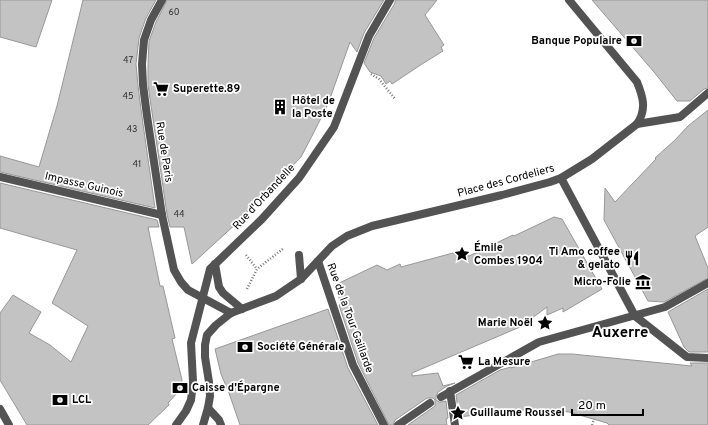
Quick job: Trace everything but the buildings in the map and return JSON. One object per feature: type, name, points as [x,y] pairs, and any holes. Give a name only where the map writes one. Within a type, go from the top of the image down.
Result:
[{"type":"street","name":"Rue de Paris","points":[[162,0],[151,20],[144,40],[142,64],[147,116],[162,215],[174,270],[188,290],[232,313]]},
{"type":"street","name":"Rue d'Orbandelle","points":[[176,425],[186,411],[191,400],[193,382],[191,343],[210,269],[262,219],[299,178],[334,128],[369,36],[390,0]]},
{"type":"street","points":[[569,0],[637,82],[644,108],[637,124]]},
{"type":"street","points":[[637,124],[680,117],[708,93]]},
{"type":"street","name":"Place des Cordeliers","points":[[202,425],[208,408],[210,396],[204,345],[207,334],[232,313],[276,296],[301,279],[332,246],[347,236],[372,226],[502,195],[561,178],[592,159],[637,124]]},
{"type":"street","name":"Impasse Guinois","points":[[0,177],[162,215]]},
{"type":"street","points":[[561,178],[635,316],[687,356],[708,358]]},
{"type":"street","points":[[299,255],[301,279]]},
{"type":"street","name":"Rue de la Tour Gaillarde","points":[[318,261],[353,365],[384,425]]},
{"type":"street","points":[[215,264],[219,288],[222,293],[242,309]]},
{"type":"street","points":[[441,396],[539,342],[665,308],[708,283]]},
{"type":"street","points":[[450,391],[455,425]]},
{"type":"street","points":[[398,425],[430,403]]},
{"type":"street","points":[[208,408],[219,420],[221,425]]},
{"type":"street","points":[[0,409],[9,425]]},
{"type":"path","points":[[367,72],[379,79],[395,99]]},
{"type":"path","points":[[242,309],[243,299],[257,269],[284,248],[299,255]]},
{"type":"path","points":[[592,425],[594,419]]},
{"type":"place","name":"Banque Populaire","points":[[634,41]]},
{"type":"place","name":"Superette.89","points":[[161,89]]},
{"type":"place","name":"Hôtel de la Poste","points":[[280,107]]},
{"type":"place","name":"Émile Combes 1904","points":[[462,254]]},
{"type":"place","name":"Ti Amo coffee & gelato","points":[[632,258]]},
{"type":"place","name":"Micro-Folie","points":[[643,282]]},
{"type":"place","name":"Marie Noël","points":[[545,323]]},
{"type":"place","name":"Société Générale","points":[[245,347]]},
{"type":"place","name":"La Mesure","points":[[466,362]]},
{"type":"place","name":"Caisse d'Épargne","points":[[180,388]]},
{"type":"place","name":"LCL","points":[[60,400]]},
{"type":"place","name":"Guillaume Roussel","points":[[458,413]]},
{"type":"district","name":"Auxerre","points":[[620,333]]}]
